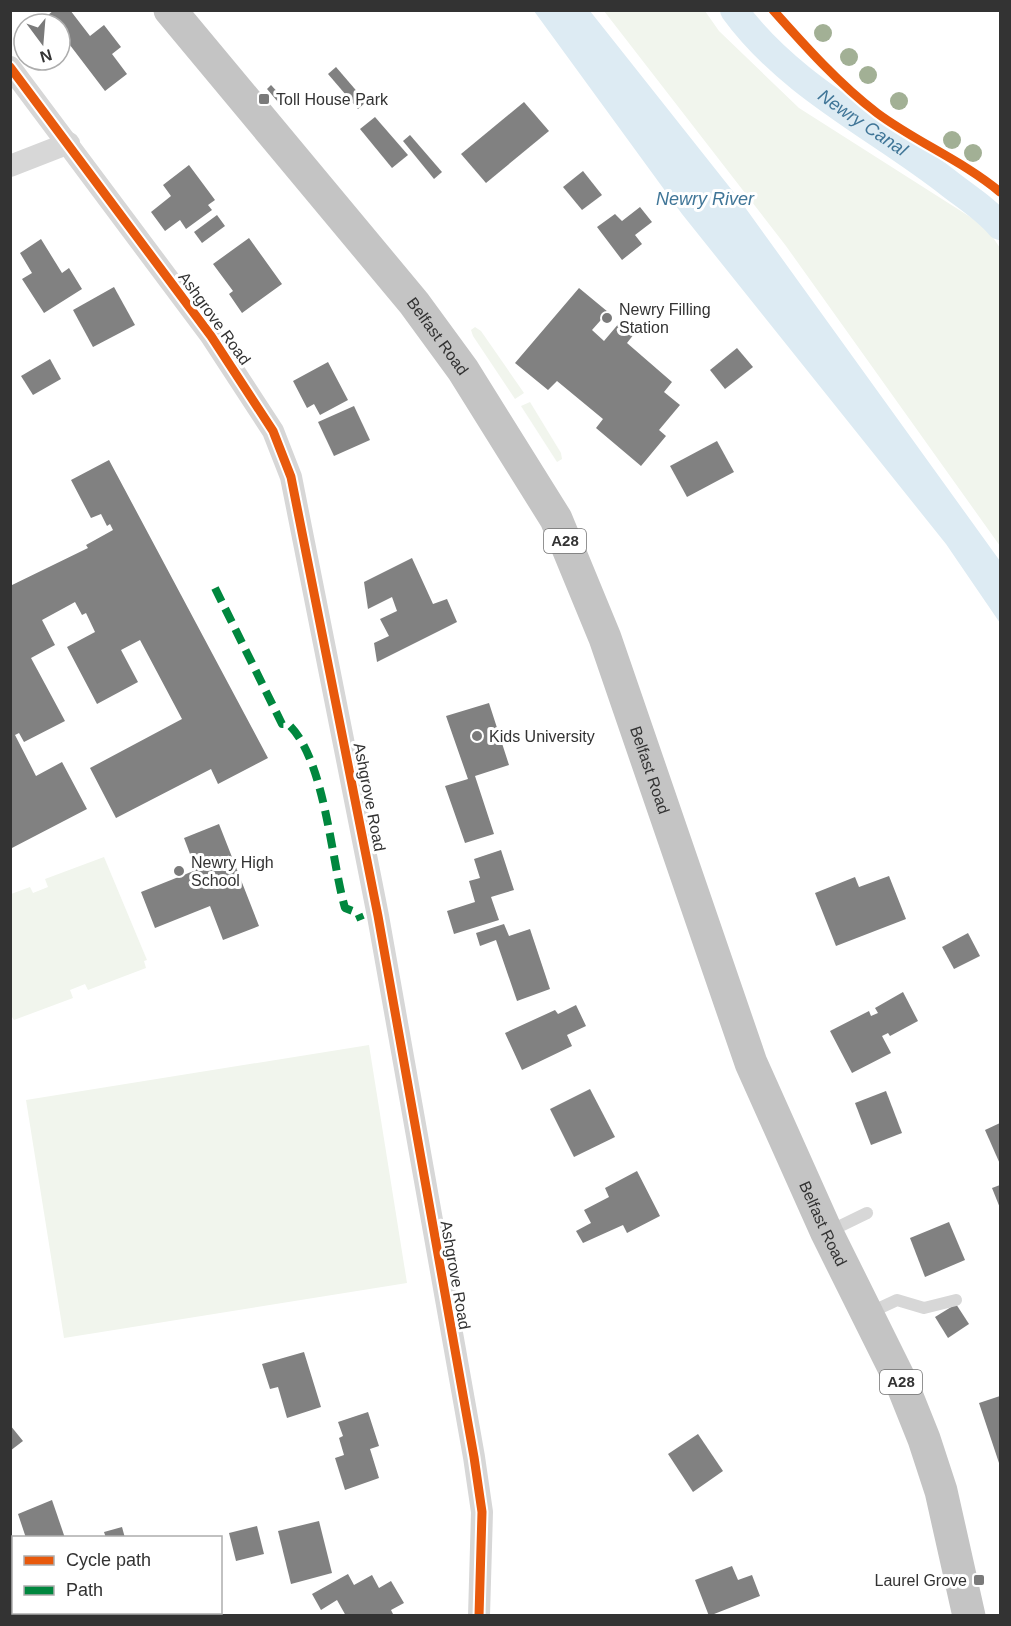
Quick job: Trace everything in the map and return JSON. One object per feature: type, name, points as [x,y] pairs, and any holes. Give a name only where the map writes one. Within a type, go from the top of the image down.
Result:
[{"type":"highway","name":"Belfast Road","points":[[170,10],[414,303],[463,370],[555,519],[605,638],[751,1064],[826,1233],[868,1314],[924,1439],[941,1491],[969,1616]]},
{"type":"street","name":"Ashgrove Road","points":[[10,67],[211,336],[273,431],[294,487],[378,916],[474,1456],[483,1512],[479,1616]]},
{"type":"street","points":[[10,166],[69,143]]},
{"type":"lane","points":[[826,1233],[867,1213]]},
{"type":"lane","points":[[868,1314],[897,1300],[924,1308],[956,1300]]},
{"type":"shaded area","points":[[604,11],[705,11],[719,31],[799,108],[986,227],[1000,248],[1000,546],[786,246]]},
{"type":"shaded area","points":[[475,327],[481,331],[524,393],[515,399],[473,336],[471,330]]},
{"type":"shaded area","points":[[530,402],[561,453],[562,459],[557,462],[521,406]]},
{"type":"shaded area","points":[[104,857],[147,960],[144,961],[146,968],[88,990],[85,984],[70,990],[73,998],[14,1020],[10,1014],[11,894],[30,887],[33,893],[48,887],[45,879]]},
{"type":"shaded area","points":[[369,1045],[407,1283],[64,1338],[26,1100]]},
{"type":"water","name":"Newry River","points":[[534,11],[590,11],[739,199],[1000,561],[1000,623],[946,544],[682,214]]},
{"type":"building","points":[[70,10],[72,12],[52,12]]},
{"type":"building","points":[[72,13],[90,36],[104,25],[121,47],[112,54],[127,74],[105,91],[72,48]]},
{"type":"building","points":[[336,67],[366,102],[358,109],[328,74]]},
{"type":"building","points":[[271,85],[283,98],[278,102],[267,89]]},
{"type":"building","points":[[524,102],[549,131],[486,183],[461,154]]},
{"type":"building","points":[[375,117],[408,155],[392,168],[360,129]]},
{"type":"building","points":[[410,135],[442,172],[434,179],[403,141]]},
{"type":"building","points":[[189,165],[215,200],[208,205],[212,210],[186,229],[180,220],[165,231],[151,212],[171,196],[163,185]]},
{"type":"building","points":[[583,171],[602,195],[582,210],[563,187]]},
{"type":"building","points":[[640,207],[652,222],[635,235],[642,244],[622,260],[597,227],[615,214],[622,221]]},
{"type":"building","points":[[217,215],[225,226],[202,243],[194,232]]},
{"type":"building","points":[[249,238],[282,284],[242,313],[229,294],[233,291],[213,264]]},
{"type":"building","points":[[41,239],[62,273],[69,268],[82,289],[44,313],[22,279],[32,273],[20,253]]},
{"type":"building","points":[[114,287],[135,325],[93,347],[73,310]]},
{"type":"building","points":[[579,288],[608,312],[592,330],[604,341],[620,322],[634,334],[627,343],[672,382],[664,392],[680,405],[659,430],[666,436],[641,466],[596,428],[603,419],[557,381],[548,390],[515,363]]},
{"type":"building","points":[[737,348],[753,367],[725,389],[710,370]]},
{"type":"building","points":[[50,359],[61,379],[33,395],[21,376]]},
{"type":"building","points":[[328,362],[348,400],[320,415],[314,404],[307,408],[293,381]]},
{"type":"building","points":[[354,406],[370,440],[334,456],[318,422]]},
{"type":"building","points":[[717,441],[734,472],[687,497],[670,466]]},
{"type":"building","points":[[109,460],[268,758],[218,784],[211,769],[116,818],[90,768],[182,719],[140,640],[121,650],[138,682],[97,704],[67,647],[95,632],[86,613],[82,615],[75,602],[42,620],[55,645],[31,658],[65,721],[24,742],[19,733],[15,735],[36,776],[62,762],[87,809],[10,849],[10,586],[88,548],[86,545],[113,530],[110,524],[107,526],[101,514],[91,518],[71,480]]},
{"type":"building","points":[[412,558],[433,604],[447,599],[457,622],[377,662],[374,643],[389,636],[380,619],[397,611],[392,597],[368,609],[364,582]]},
{"type":"building","name":"Kids University","points":[[489,703],[509,765],[475,776],[494,834],[465,843],[445,786],[468,779],[446,716]]},
{"type":"building","points":[[219,824],[259,926],[223,940],[210,906],[155,928],[141,892],[196,870],[184,838]]},
{"type":"building","points":[[501,850],[514,890],[491,897],[499,920],[454,934],[447,911],[475,902],[469,881],[480,878],[474,859]]},
{"type":"building","points":[[889,876],[906,919],[836,946],[815,893],[855,877],[859,887]]},
{"type":"building","points":[[504,924],[509,936],[530,929],[550,989],[517,1001],[496,940],[480,946],[476,933]]},
{"type":"building","points":[[968,933],[980,956],[954,969],[942,947]]},
{"type":"building","points":[[903,992],[918,1021],[890,1036],[888,1033],[882,1036],[891,1053],[852,1073],[830,1031],[869,1011],[871,1016],[878,1013],[875,1008]]},
{"type":"building","points":[[576,1005],[586,1026],[567,1035],[572,1046],[522,1070],[505,1033],[555,1010],[558,1014]]},
{"type":"building","points":[[590,1089],[615,1137],[574,1157],[550,1109]]},
{"type":"building","points":[[886,1091],[902,1133],[871,1145],[855,1103]]},
{"type":"building","points":[[1000,1123],[1000,1164],[985,1130]]},
{"type":"building","points":[[637,1171],[660,1216],[627,1233],[623,1225],[583,1243],[576,1231],[591,1223],[584,1210],[609,1197],[605,1188]]},
{"type":"building","points":[[1000,1185],[1000,1208],[992,1188]]},
{"type":"building","points":[[949,1222],[965,1260],[925,1277],[910,1238]]},
{"type":"building","points":[[956,1304],[969,1324],[948,1338],[935,1317]]},
{"type":"building","points":[[304,1352],[321,1407],[287,1418],[278,1387],[270,1389],[262,1364]]},
{"type":"building","points":[[1000,1396],[1000,1466],[979,1403]]},
{"type":"building","points":[[368,1412],[379,1446],[370,1449],[379,1478],[345,1490],[335,1458],[344,1455],[339,1438],[343,1436],[338,1422]]},
{"type":"building","points":[[10,1425],[23,1441],[10,1451]]},
{"type":"building","points":[[698,1434],[723,1471],[693,1492],[668,1454]]},
{"type":"building","points":[[52,1500],[64,1536],[25,1536],[18,1514]]},
{"type":"building","points":[[319,1521],[332,1573],[291,1584],[278,1531]]},
{"type":"building","points":[[257,1526],[264,1554],[236,1561],[229,1533]]},
{"type":"building","points":[[122,1527],[124,1536],[105,1536],[104,1532]]},
{"type":"building","points":[[732,1566],[738,1580],[752,1575],[760,1596],[709,1616],[695,1580]]},
{"type":"building","points":[[348,1574],[354,1585],[372,1575],[379,1588],[391,1581],[404,1603],[391,1610],[394,1616],[346,1616],[337,1600],[321,1610],[312,1594]]},
{"type":"building","points":[[41,1614],[80,1614],[80,1616],[41,1616]]},
{"type":"waterway","name":"Newry Canal","points":[[734,10],[756,37],[808,84],[923,164],[977,204],[1000,226]]},
{"type":"marked path","points":[[215,588],[282,724],[288,724],[311,760],[325,811],[345,908],[358,913],[361,920]]},
{"type":"cycle path","points":[[773,10],[823,64],[863,102],[1000,192]]},
{"type":"cycle path","points":[[10,67],[211,336],[273,431],[291,477],[378,916],[474,1457],[482,1512],[479,1616]]},
{"type":"place","name":"Toll House Park","points":[[264,99]]},
{"type":"place","name":"Newry Filling Station","points":[[607,318]]},
{"type":"place","name":"Kids University","points":[[477,736]]},
{"type":"place","name":"Newry High School","points":[[179,871]]},
{"type":"place","name":"Laurel Grove","points":[[979,1580]]}]
